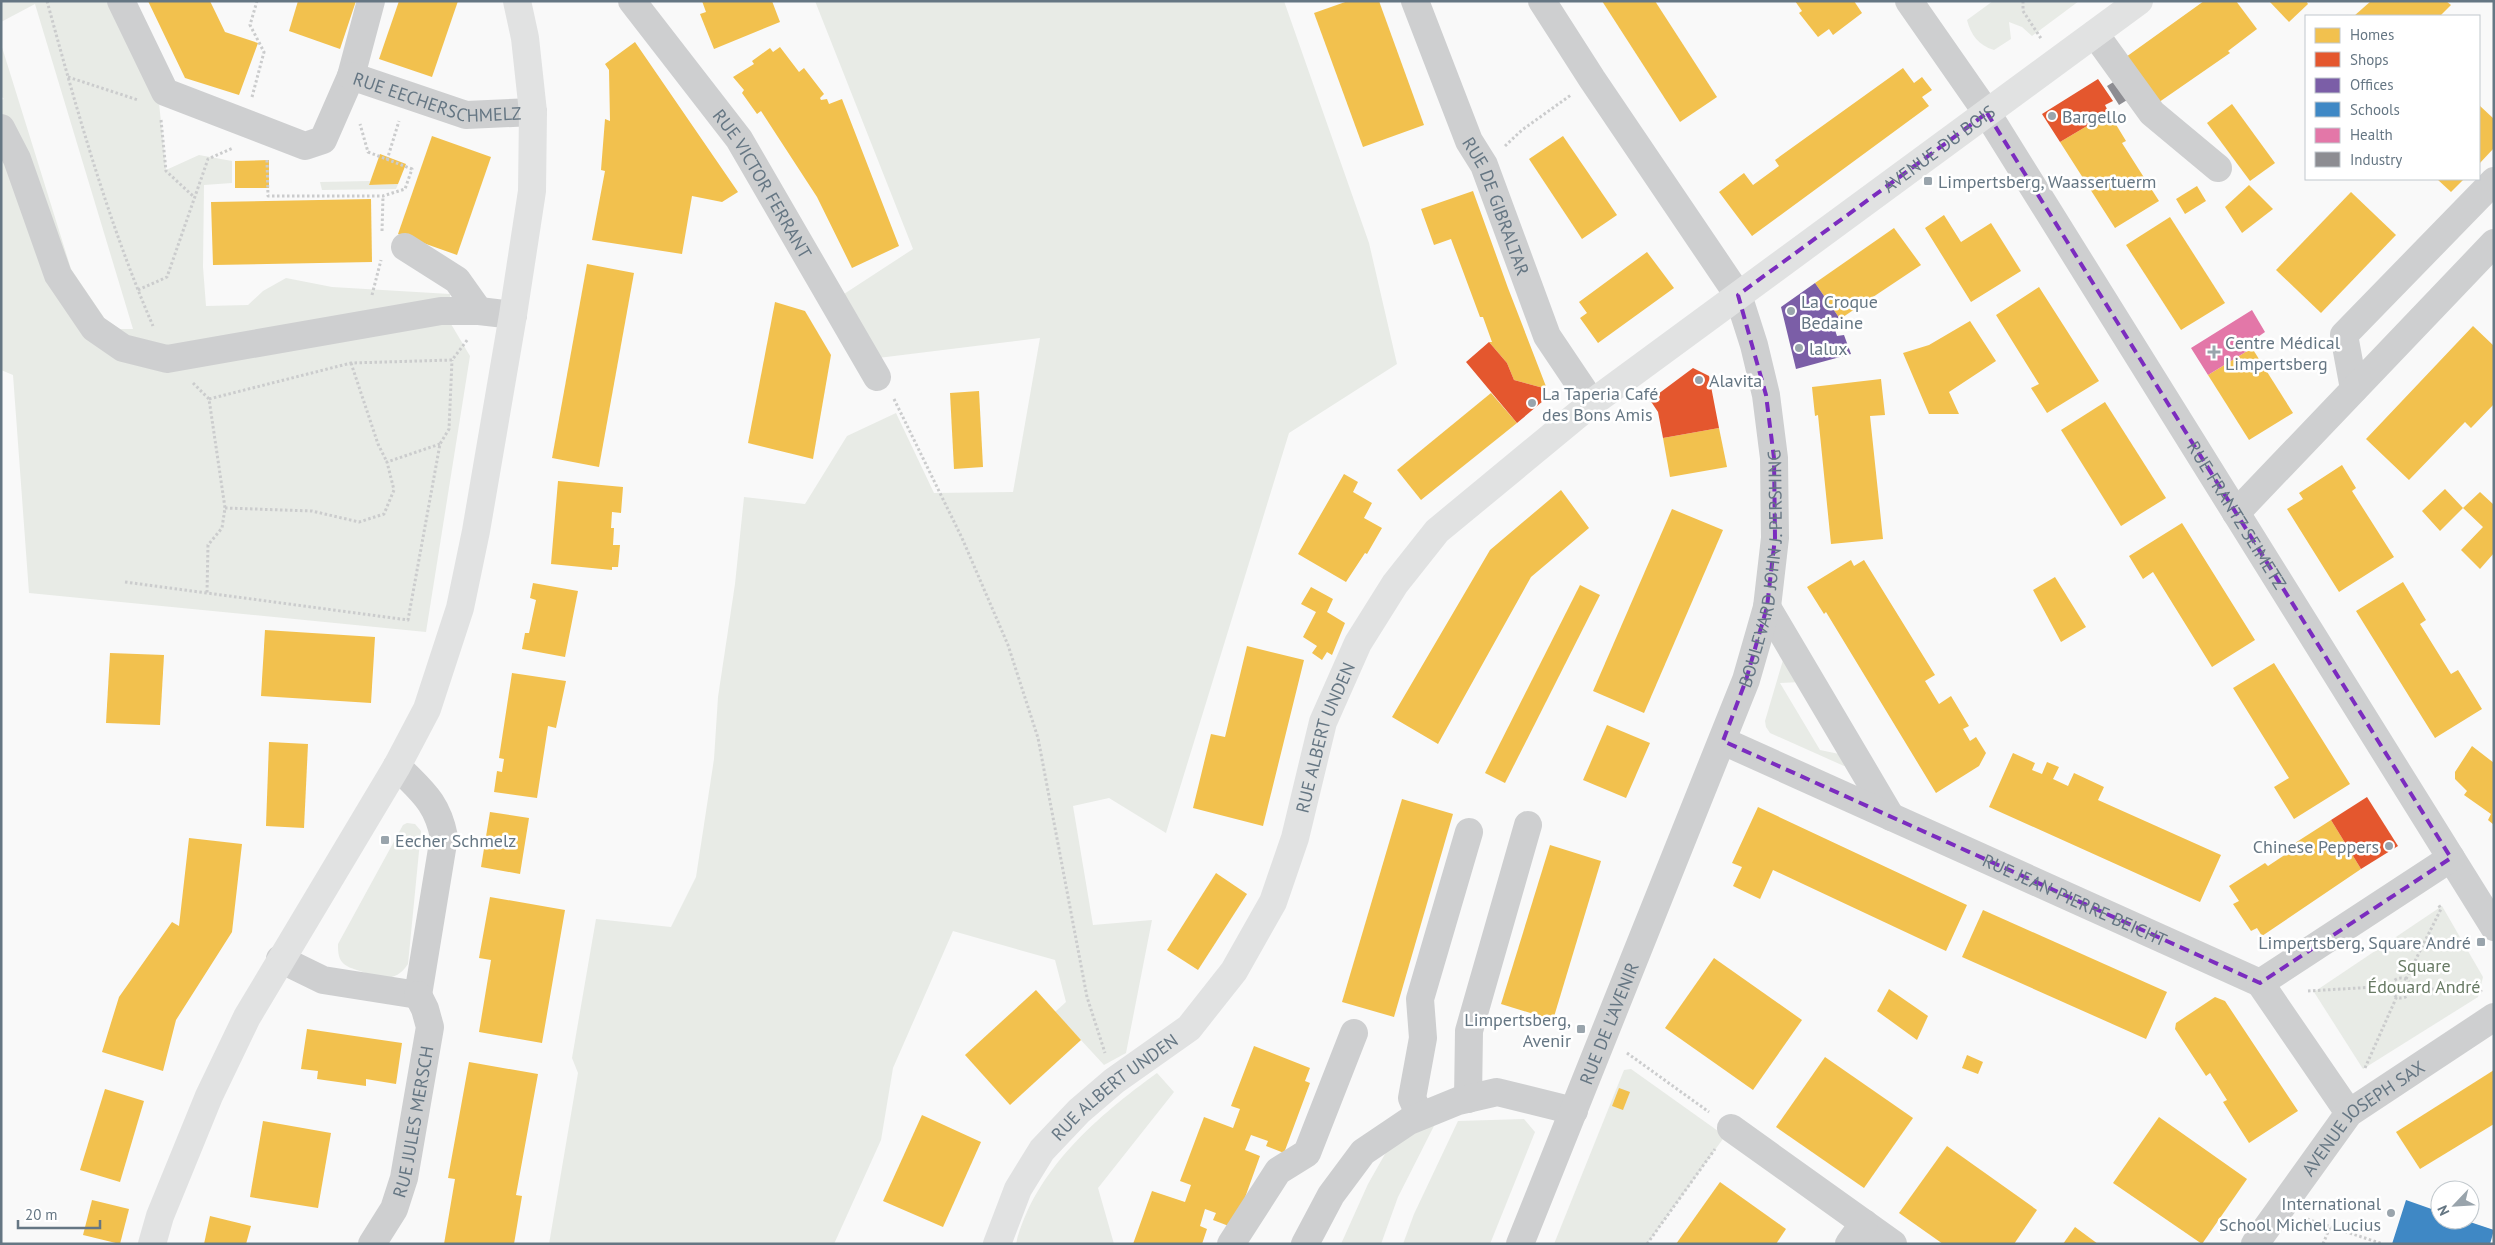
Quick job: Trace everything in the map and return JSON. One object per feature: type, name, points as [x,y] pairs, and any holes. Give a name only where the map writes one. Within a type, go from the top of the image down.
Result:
[{"type":"main road","points":[[152,1244],[160,1216],[209,1096],[248,1017],[280,959],[396,766],[427,709],[460,608],[476,531],[532,191],[533,112],[526,38],[517,1]]},
{"type":"main road","name":"AVENUE DU BOIS","points":[[1738,295],[2139,1]]},
{"type":"main road","name":"RUE ALBERT UNDEN","points":[[997,1244],[1018,1189],[1042,1150],[1079,1111],[1114,1081],[1190,1028],[1234,971],[1273,902],[1295,838],[1323,722],[1358,644],[1395,584],[1437,531],[1592,403],[1738,295]]},
{"type":"street","name":"RUE EECHERSCHMELZ","points":[[120,1],[165,92],[305,146],[323,140],[351,76],[466,115],[533,112]]},
{"type":"street","points":[[351,76],[371,1]]},
{"type":"street","name":"RUE VICTOR FERRANT","points":[[632,1],[650,12],[739,139],[877,377]]},
{"type":"street","name":"RUE DE GIBRALTAR","points":[[1415,1],[1469,141],[1484,165],[1547,336],[1592,403]]},
{"type":"street","name":"BOULEVARD JOHN J. PERSHING","points":[[1542,1],[1592,79],[1738,295],[1766,395],[1774,458],[1774,538],[1767,607],[1746,680],[1685,834]]},
{"type":"street","name":"RUE FRANTZ SEIMETZ","points":[[1909,1],[1987,113],[2451,858],[2492,918]]},
{"type":"street","points":[[2095,34],[2152,113],[2218,168]]},
{"type":"street","points":[[1,128],[17,159],[58,275],[94,328],[123,348],[167,359],[441,311],[480,311],[513,315]]},
{"type":"street","points":[[2354,389],[2344,334],[2494,181]]},
{"type":"street","points":[[2236,513],[2494,243]]},
{"type":"street","points":[[405,248],[457,280],[480,311]]},
{"type":"street","points":[[1767,607],[1891,817]]},
{"type":"street","name":"RUE JEAN-PIERRE BEICHT","points":[[1723,741],[2260,983]]},
{"type":"street","points":[[280,959],[323,980],[418,995],[444,837],[440,817],[433,803],[396,766]]},
{"type":"street","points":[[1468,1099],[1469,1031],[1528,825]]},
{"type":"street","points":[[1420,1116],[1412,1098],[1423,1038],[1420,999],[1469,832]]},
{"type":"street","name":"RUE DE L'AVENIR","points":[[1520,1244],[1685,834]]},
{"type":"street","points":[[2348,1113],[2260,983],[2451,858]]},
{"type":"street","name":"RUE JULES MERSCH","points":[[372,1244],[394,1209],[404,1178],[430,1026],[418,995]]},
{"type":"street","name":"AVENUE JOSEPH SAX","points":[[2255,1244],[2348,1113],[2492,1006]]},
{"type":"street","points":[[1231,1244],[1278,1171],[1307,1153],[1354,1034]]},
{"type":"street","points":[[1305,1244],[1331,1195],[1363,1152],[1409,1121],[1468,1099],[1498,1092],[1574,1111]]},
{"type":"street","points":[[1731,1128],[1857,1233],[1893,1244]]},
{"type":"path","points":[[48,1],[68,77],[138,290],[167,359]]},
{"type":"path","points":[[138,290],[166,277],[208,159],[240,145],[264,52],[250,25],[257,1]]},
{"type":"path","points":[[2023,1],[2023,11],[2042,39]]},
{"type":"path","points":[[68,77],[141,101]]},
{"type":"path","points":[[1484,165],[1522,130],[1573,93]]},
{"type":"path","points":[[160,116],[166,171],[194,197]]},
{"type":"path","points":[[387,160],[400,118]]},
{"type":"path","points":[[267,154],[268,196],[383,196],[405,189],[412,169],[368,152],[359,122]]},
{"type":"path","points":[[125,582],[408,620],[440,444],[449,429],[452,360],[464,342],[470,337]]},
{"type":"path","points":[[207,593],[208,544],[222,528],[225,508],[209,399],[351,364],[452,360]]},
{"type":"path","points":[[225,508],[312,511],[359,522],[384,514],[394,490],[387,462],[378,444],[351,364]]},
{"type":"path","points":[[896,401],[962,538],[1014,663],[1038,738],[1087,997],[1114,1081]]},
{"type":"path","points":[[387,462],[440,444]]},
{"type":"path","points":[[2406,979],[2441,910],[2438,904]]},
{"type":"path","points":[[2397,979],[2406,979],[2410,983],[2411,989],[2406,996],[2397,996],[2393,992],[2392,986],[2397,979]]},
{"type":"path","points":[[2308,991],[2392,986]]},
{"type":"path","points":[[2411,989],[2477,989],[2492,1006]]},
{"type":"path","points":[[2362,1074],[2397,996]]},
{"type":"path","points":[[1604,1037],[1731,1128],[1647,1244]]},
{"type":"path","points":[[2304,1218],[2383,1244]]},
{"type":"path","points":[[2323,1244],[2330,1227]]},
{"type":"highlighted area","points":[[1987,113],[2451,858],[2260,983],[1723,741],[1746,680],[1767,607],[1775,538],[1774,458],[1766,395],[1738,295]]},
{"type":"green space","points":[[1,1],[107,1],[159,103],[166,170],[199,155],[232,161],[232,183],[204,185],[203,267],[206,306],[248,305],[263,291],[286,278],[332,287],[450,294],[451,324],[470,356],[426,632],[29,593],[13,375],[1,370],[1,100],[4,99],[1,96],[1,44],[71,269],[105,319],[120,329],[133,329],[35,4],[1,22]]},
{"type":"green space","points":[[815,1],[1284,1],[1369,243],[1397,364],[1289,433],[1166,833],[1109,798],[1073,806],[1093,925],[1152,920],[1126,1053],[1104,1065],[1055,1012],[1066,1002],[1055,960],[953,931],[893,1068],[881,1140],[834,1244],[549,1244],[578,1073],[572,1058],[596,919],[671,927],[696,877],[714,759],[718,697],[735,584],[744,497],[805,504],[847,436],[896,413],[934,493],[1013,492],[1040,338],[878,358],[844,294],[913,249]]},
{"type":"green space","points":[[1993,1],[2079,1],[2032,36],[2022,27],[2009,22],[2011,39],[1994,50],[1976,39],[1967,20]]},
{"type":"green space","points":[[370,181],[369,185],[398,184],[396,189],[322,190],[320,182]]},
{"type":"green space","points":[[1783,660],[1801,682],[1780,683],[1820,750],[1844,755],[1848,765],[1844,766],[1770,733],[1766,727],[1765,721]]},
{"type":"green space","points":[[407,823],[415,824],[421,831],[408,964],[398,975],[386,978],[374,976],[344,964],[339,956],[338,944],[403,825]]},
{"type":"green space","name":"Square Édouard André","points":[[2442,906],[2483,977],[2478,997],[2363,1069],[2314,992]]},
{"type":"green space","points":[[1631,1069],[1725,1136],[1647,1244],[1554,1244],[1624,1070]]},
{"type":"green space","points":[[1157,1073],[1174,1092],[1098,1188],[1114,1244],[1016,1244],[1025,1217],[1037,1192],[1053,1168],[1092,1126],[1135,1089]]},
{"type":"green space","points":[[1524,1119],[1535,1132],[1490,1244],[1403,1244],[1414,1214],[1458,1121]]},
{"type":"green space","points":[[1437,1120],[1398,1197],[1381,1244],[1341,1244],[1368,1184],[1389,1147]]},
{"type":"building: Homes","points":[[148,1],[210,1],[225,32],[258,43],[239,95],[185,78]]},
{"type":"building: Homes","points":[[298,1],[356,1],[340,49],[289,31]]},
{"type":"building: Homes","points":[[399,1],[458,1],[432,77],[379,59]]},
{"type":"building: Homes","points":[[702,1],[772,1],[780,22],[714,49],[700,14],[706,12]]},
{"type":"building: Homes","points":[[1348,1],[1379,1],[1424,125],[1363,147],[1314,13]]},
{"type":"building: Homes","points":[[1602,1],[1655,1],[1717,97],[1680,122]]},
{"type":"building: Homes","points":[[1795,1],[1854,1],[1862,13],[1833,35],[1829,29],[1818,37],[1799,13],[1802,11]]},
{"type":"building: Homes","points":[[2204,1],[2236,1],[2257,29],[2228,51],[2230,53],[2152,107],[2119,62]]},
{"type":"building: Homes","points":[[2269,1],[2306,1],[2308,4],[2289,22]]},
{"type":"building: Homes","points":[[2371,1],[2446,1],[2451,5],[2441,15],[2355,15]]},
{"type":"building: Homes","points":[[635,42],[738,192],[722,202],[692,196],[682,254],[592,240],[605,171],[601,170],[605,119],[610,121],[609,70],[605,64]]},
{"type":"building: Homes","points":[[780,47],[799,72],[804,68],[824,94],[820,98],[821,100],[827,99],[829,104],[842,99],[899,246],[852,268],[817,197],[761,111],[757,114],[742,93],[744,90],[733,77],[754,64],[752,61],[770,48],[773,52]]},
{"type":"building: Homes","points":[[1903,68],[1914,83],[1922,77],[1932,90],[1922,97],[1929,106],[1752,236],[1719,192],[1744,173],[1753,185],[1779,166],[1775,160]]},
{"type":"building: Homes","points":[[2232,104],[2275,163],[2250,181],[2207,123]]},
{"type":"building: Homes","points":[[2480,106],[2494,119],[2494,148],[2480,163]]},
{"type":"building: Homes","points":[[2109,113],[2126,141],[2122,143],[2159,201],[2115,228],[2060,142]]},
{"type":"building: Homes","points":[[432,136],[491,157],[457,255],[398,234]]},
{"type":"building: Homes","points":[[1563,136],[1617,215],[1582,239],[1529,159]]},
{"type":"building: Homes","points":[[380,154],[406,164],[398,184],[369,185]]},
{"type":"building: Homes","points":[[269,160],[269,188],[235,188],[235,161]]},
{"type":"building: Homes","points":[[2438,180],[2463,180],[2451,192]]},
{"type":"building: Homes","points":[[2249,185],[2273,209],[2242,233],[2225,207]]},
{"type":"building: Homes","points":[[2197,186],[2206,201],[2185,214],[2176,199]]},
{"type":"building: Homes","points":[[1473,191],[1547,389],[1514,380],[1507,363],[1489,342],[1492,342],[1483,317],[1480,317],[1451,239],[1434,245],[1421,209]]},
{"type":"building: Homes","points":[[2351,192],[2396,235],[2321,313],[2276,270]]},
{"type":"building: Homes","points":[[371,199],[372,262],[213,265],[211,202]]},
{"type":"building: Homes","points":[[1944,215],[1961,242],[1991,223],[2021,271],[1971,302],[1925,228]]},
{"type":"building: Homes","points":[[2170,217],[2225,303],[2181,330],[2126,245]]},
{"type":"building: Homes","points":[[1894,228],[1921,265],[1840,319],[1815,283]]},
{"type":"building: Homes","points":[[1647,252],[1674,288],[1598,343],[1580,318],[1587,313],[1579,302]]},
{"type":"building: Homes","points":[[587,264],[634,273],[599,467],[552,458]]},
{"type":"building: Homes","points":[[2039,287],[2099,381],[2047,413],[2031,388],[2039,384],[1996,315]]},
{"type":"building: Homes","points":[[775,302],[805,311],[831,355],[813,459],[748,443]]},
{"type":"building: Homes","points":[[1970,321],[1996,361],[1949,392],[1959,414],[1929,414],[1903,353],[1929,345]]},
{"type":"building: Homes","points":[[2473,326],[2494,346],[2494,404],[2471,428],[2465,422],[2409,480],[2366,439]]},
{"type":"building: Homes","points":[[2252,348],[2293,413],[2249,440],[2208,375]]},
{"type":"building: Homes","points":[[1881,379],[1885,415],[1870,416],[1883,539],[1831,544],[1818,415],[1815,416],[1812,387]]},
{"type":"building: Homes","points":[[979,391],[983,467],[954,469],[950,393]]},
{"type":"building: Homes","points":[[1491,393],[1517,423],[1421,500],[1397,470]]},
{"type":"building: Homes","points":[[2105,402],[2166,498],[2121,526],[2061,430]]},
{"type":"building: Homes","points":[[1719,428],[1727,467],[1670,477],[1663,438]]},
{"type":"building: Homes","points":[[2342,465],[2356,488],[2352,491],[2394,557],[2339,592],[2287,509],[2303,499],[2299,493]]},
{"type":"building: Homes","points":[[1344,474],[1358,482],[1353,492],[1372,503],[1364,518],[1382,528],[1367,554],[1365,553],[1346,582],[1298,554]]},
{"type":"building: Homes","points":[[558,481],[623,487],[621,513],[612,512],[611,528],[614,528],[613,545],[620,545],[618,567],[612,567],[612,570],[551,564]]},
{"type":"building: Homes","points":[[2445,489],[2463,508],[2440,531],[2422,511]]},
{"type":"building: Homes","points":[[1561,490],[1589,528],[1531,577],[1438,744],[1392,717],[1490,550]]},
{"type":"building: Homes","points":[[2480,492],[2494,505],[2494,553],[2480,569],[2461,550],[2483,527],[2463,508]]},
{"type":"building: Homes","points":[[1672,509],[1723,530],[1644,713],[1593,691]]},
{"type":"building: Homes","points":[[2182,523],[2255,640],[2212,667],[2153,572],[2143,579],[2129,556]]},
{"type":"building: Homes","points":[[1851,560],[1854,566],[1864,560],[1935,675],[1925,681],[1939,704],[1951,696],[1969,726],[1963,729],[1970,741],[1976,737],[1986,753],[1979,766],[1936,793],[1826,612],[1824,614],[1807,587]]},
{"type":"building: Homes","points":[[2055,577],[2086,627],[2061,642],[2033,590]]},
{"type":"building: Homes","points":[[2403,582],[2426,620],[2420,624],[2451,674],[2458,670],[2482,709],[2435,738],[2356,611]]},
{"type":"building: Homes","points":[[533,583],[578,591],[565,657],[522,649],[525,633],[529,633],[536,600],[530,598]]},
{"type":"building: Homes","points":[[1580,585],[1600,595],[1505,783],[1485,773]]},
{"type":"building: Homes","points":[[1311,587],[1333,599],[1327,612],[1345,623],[1332,655],[1327,652],[1322,660],[1312,653],[1317,646],[1303,637],[1316,612],[1301,604]]},
{"type":"building: Homes","points":[[265,630],[375,637],[371,703],[261,696]]},
{"type":"building: Homes","points":[[1247,646],[1304,660],[1263,826],[1193,808],[1211,734],[1225,737]]},
{"type":"building: Homes","points":[[110,653],[164,655],[160,725],[106,723]]},
{"type":"building: Homes","points":[[2274,663],[2350,784],[2294,819],[2274,787],[2289,778],[2233,688]]},
{"type":"building: Homes","points":[[512,673],[566,681],[556,728],[548,726],[537,798],[494,792],[497,771],[502,772],[504,759],[499,758]]},
{"type":"building: Homes","points":[[1607,725],[1650,743],[1626,798],[1583,780]]},
{"type":"building: Homes","points":[[269,742],[308,744],[304,828],[266,826]]},
{"type":"building: Homes","points":[[2472,746],[2494,763],[2494,825],[2488,820],[2491,814],[2464,795],[2467,791],[2455,779],[2455,772]]},
{"type":"building: Homes","points":[[2013,753],[2035,763],[2032,770],[2042,774],[2047,762],[2059,767],[2053,779],[2068,786],[2074,773],[2104,787],[2098,800],[2221,855],[2200,902],[1989,807]]},
{"type":"building: Homes","points":[[1402,799],[1453,814],[1394,1017],[1342,1002]]},
{"type":"building: Homes","points":[[1758,807],[1967,905],[1946,951],[1773,870],[1760,899],[1733,886],[1742,867],[1732,863]]},
{"type":"building: Homes","points":[[490,812],[529,818],[520,874],[481,867]]},
{"type":"building: Homes","points":[[2331,820],[2361,869],[2262,936],[2257,928],[2251,931],[2233,904],[2239,901],[2229,886],[2265,863],[2268,866],[2298,846],[2295,843]]},
{"type":"building: Homes","points":[[189,838],[242,844],[232,932],[176,1020],[163,1071],[102,1052],[119,997],[172,922],[179,926]]},
{"type":"building: Homes","points":[[1550,845],[1601,861],[1553,1020],[1501,1004]]},
{"type":"building: Homes","points":[[1216,873],[1247,894],[1198,970],[1167,950]]},
{"type":"building: Homes","points":[[490,897],[565,910],[542,1043],[479,1032],[491,960],[479,958]]},
{"type":"building: Homes","points":[[1983,910],[2167,992],[2146,1039],[1962,957]]},
{"type":"building: Homes","points":[[1714,958],[1802,1020],[1753,1090],[1665,1028]]},
{"type":"building: Homes","points":[[1889,989],[1928,1016],[1917,1040],[1877,1011]]},
{"type":"building: Homes","points":[[1036,990],[1081,1040],[1010,1105],[965,1055]]},
{"type":"building: Homes","points":[[2215,997],[2225,1001],[2298,1111],[2249,1143],[2223,1102],[2227,1100],[2210,1073],[2206,1076],[2175,1029],[2176,1023]]},
{"type":"building: Homes","points":[[307,1029],[402,1043],[396,1084],[366,1079],[366,1086],[317,1079],[318,1071],[301,1069]]},
{"type":"building: Homes","points":[[1254,1046],[1310,1068],[1305,1081],[1310,1083],[1284,1153],[1266,1146],[1268,1141],[1251,1135],[1245,1150],[1260,1156],[1234,1228],[1213,1220],[1216,1213],[1205,1209],[1200,1226],[1207,1229],[1202,1244],[1133,1244],[1152,1191],[1185,1202],[1191,1185],[1180,1181],[1204,1117],[1233,1128],[1240,1109],[1231,1106]]},
{"type":"building: Homes","points":[[1967,1055],[1983,1062],[1978,1074],[1962,1068]]},
{"type":"building: Homes","points":[[1825,1057],[1913,1118],[1864,1188],[1776,1127]]},
{"type":"building: Homes","points":[[469,1062],[538,1074],[516,1195],[522,1196],[514,1244],[444,1244],[455,1179],[448,1178]]},
{"type":"building: Homes","points":[[2494,1070],[2494,1124],[2420,1169],[2396,1132]]},
{"type":"building: Homes","points":[[1619,1088],[1630,1092],[1623,1110],[1612,1106]]},
{"type":"building: Homes","points":[[105,1089],[144,1101],[120,1182],[80,1170]]},
{"type":"building: Homes","points":[[922,1115],[981,1142],[943,1227],[883,1201]]},
{"type":"building: Homes","points":[[2159,1117],[2247,1179],[2202,1244],[2113,1183]]},
{"type":"building: Homes","points":[[263,1121],[331,1133],[318,1208],[250,1197]]},
{"type":"building: Homes","points":[[1947,1146],[2037,1210],[2014,1244],[1943,1244],[1899,1213]]},
{"type":"building: Homes","points":[[1720,1182],[1786,1229],[1776,1244],[1676,1244]]},
{"type":"building: Homes","points":[[92,1200],[129,1209],[120,1244],[83,1235]]},
{"type":"building: Homes","points":[[210,1216],[251,1226],[246,1244],[204,1244]]},
{"type":"building: Homes","points":[[2075,1227],[2098,1244],[2063,1244]]},
{"type":"building: Shops","points":[[2098,79],[2113,101],[2105,105],[2109,113],[2060,142],[2042,114]]},
{"type":"building: Shops","points":[[1489,342],[1507,363],[1514,380],[1547,389],[1543,401],[1517,423],[1466,362]]},
{"type":"building: Shops","points":[[1693,368],[1709,376],[1719,428],[1663,438],[1658,412],[1650,400]]},
{"type":"building: Shops","points":[[2367,797],[2398,846],[2361,869],[2331,820]]},
{"type":"building: Offices","points":[[1815,283],[1840,319],[1833,324],[1837,336],[1844,335],[1851,354],[1796,369],[1781,307]]},
{"type":"building: Schools","points":[[2406,1200],[2430,1208],[2430,1230],[2480,1230],[2480,1225],[2494,1230],[2490,1244],[2392,1244]]},
{"type":"building: Health","points":[[2252,310],[2265,332],[2249,343],[2252,348],[2208,375],[2191,348]]},
{"type":"building: Industry","points":[[2120,78],[2132,97],[2119,105],[2107,86]]},
{"type":"place","name":"Bargello","points":[[2052,116]]},
{"type":"place","name":"Limpertsberg, Waassertuerm","points":[[1928,181]]},
{"type":"place","name":"La Croque Bedaine","points":[[1791,311]]},
{"type":"place","name":"lalux","points":[[1799,348]]},
{"type":"place","name":"Centre Médical Limpertsberg","points":[[2214,352]]},
{"type":"place","name":"Alavita","points":[[1699,380]]},
{"type":"place","name":"La Taperia Café des Bons Amis","points":[[1532,403]]},
{"type":"place","name":"Eecher Schmelz","points":[[385,840]]},
{"type":"place","name":"Chinese Peppers","points":[[2389,846]]},
{"type":"place","name":"Limpertsberg, Square André","points":[[2481,942]]},
{"type":"place","name":"Limpertsberg, Avenir","points":[[1581,1029]]},
{"type":"place","name":"International School Michel Lucius","points":[[2391,1213]]}]
